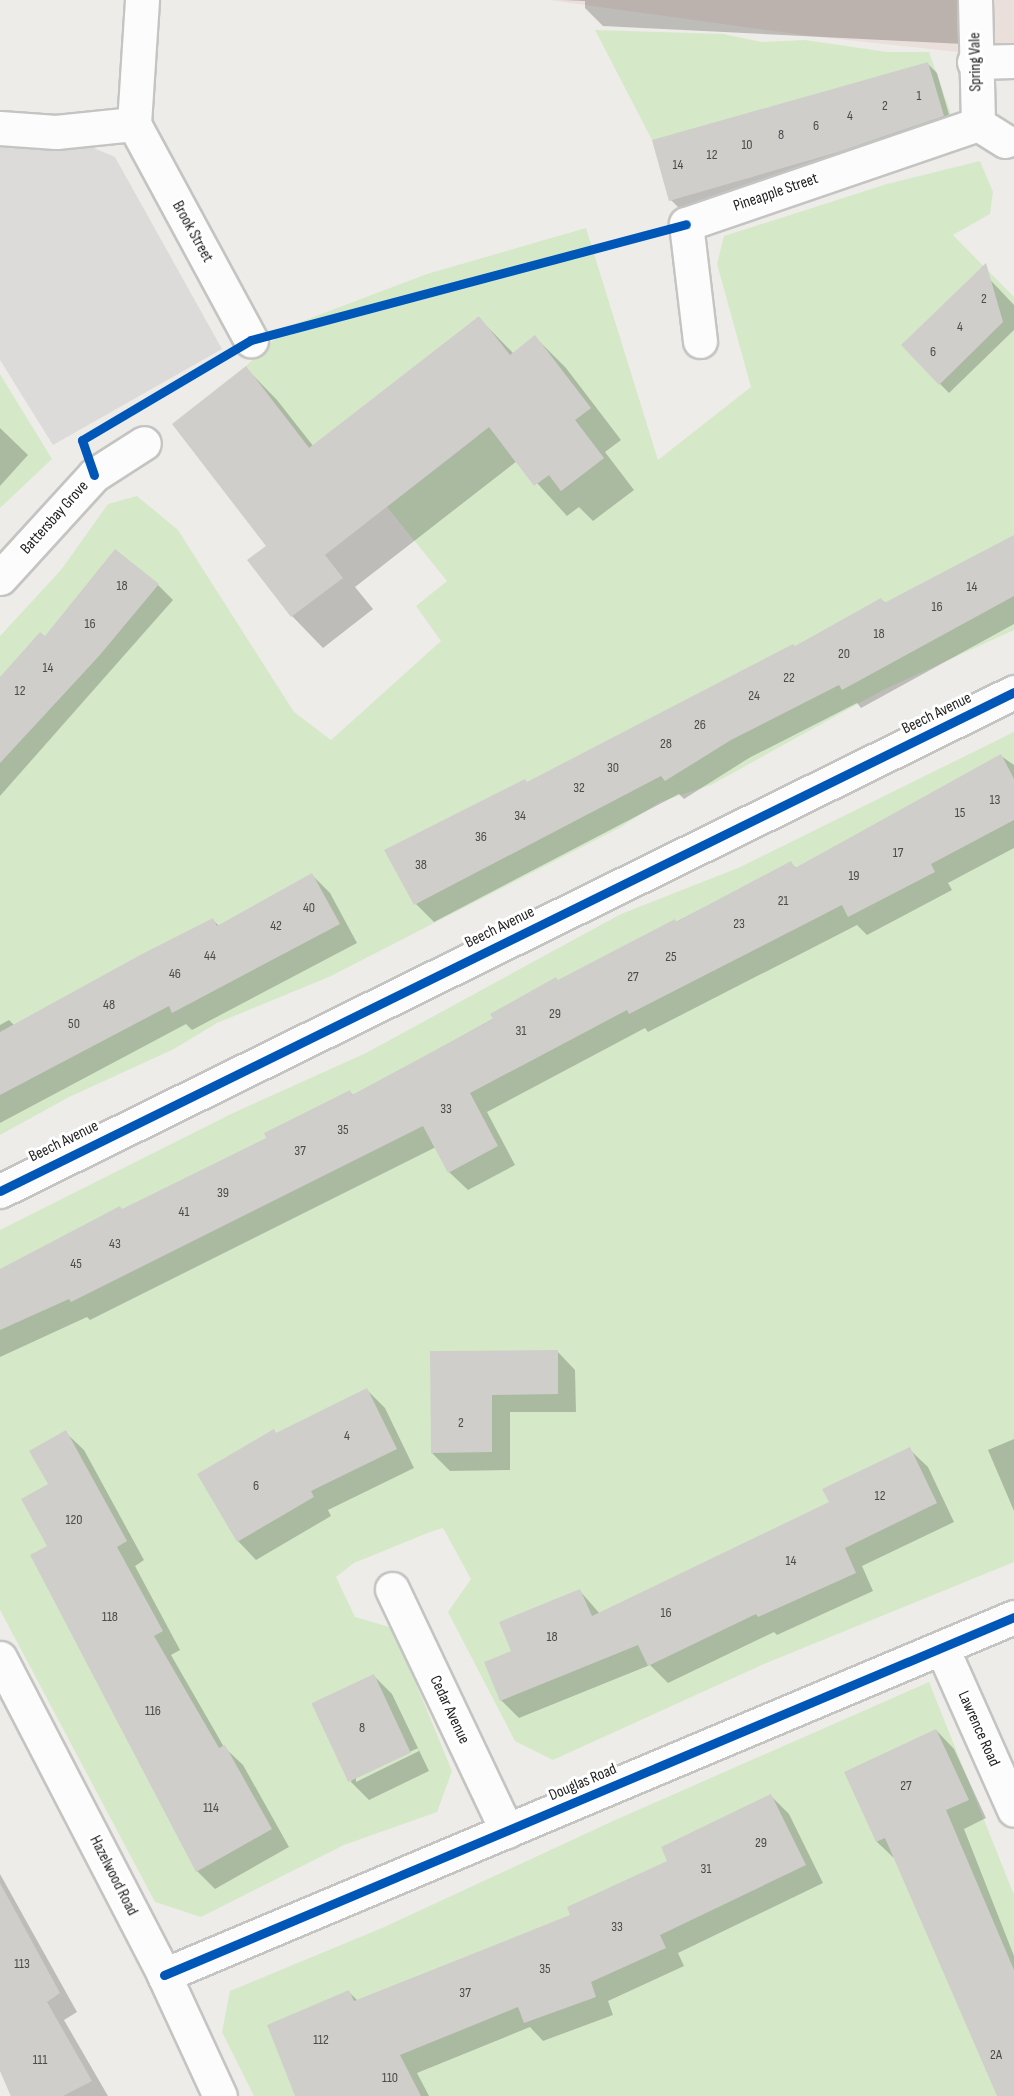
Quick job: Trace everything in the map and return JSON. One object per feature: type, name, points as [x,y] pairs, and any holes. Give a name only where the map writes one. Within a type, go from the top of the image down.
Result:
[{"type":"street","points":[[0,128],[56,132],[134,124],[142,0]]},
{"type":"street","name":"Spring Vale","points":[[975,0],[974,63],[978,124]]},
{"type":"street","points":[[974,63],[1014,61]]},
{"type":"street","name":"Brook Street","points":[[134,124],[251,340]]},
{"type":"street","points":[[978,124],[1005,141]]},
{"type":"street","name":"Pineapple Street","points":[[700,341],[686,224],[978,124]]},
{"type":"street","name":"Battersbay Grove","points":[[0,578],[93,475],[144,443]]},
{"type":"street","name":"Beech Avenue","points":[[0,1191],[1014,692]]},
{"type":"street","name":"Cedar Avenue","points":[[392,1589],[507,1831]]},
{"type":"street","name":"Douglas Road","points":[[164,1975],[1014,1617]]},
{"type":"street","name":"Lawrence Road","points":[[942,1648],[1014,1810]]},
{"type":"street","name":"Hazelwood Road","points":[[0,1658],[164,1975],[220,2096]]},
{"type":"shaded area","points":[[549,0],[1014,0],[1014,58],[810,36]]},
{"type":"shaded area","points":[[0,128],[56,132],[115,157],[222,349],[53,445],[0,360]]},
{"type":"green space","points":[[595,30],[723,34],[762,42],[805,40],[887,52],[929,52],[952,117],[669,201],[652,140]]},
{"type":"green space","points":[[980,161],[993,192],[990,214],[953,235],[1014,297],[1014,630],[883,690],[711,785],[660,802],[621,827],[329,977],[217,1023],[174,1049],[69,1097],[0,1135],[0,636],[61,570],[108,504],[137,496],[178,530],[294,712],[331,740],[441,641],[416,606],[447,581],[387,507],[477,437],[468,426],[481,416],[534,486],[549,475],[561,491],[604,458],[575,420],[591,408],[535,336],[510,355],[479,316],[333,430],[324,467],[246,366],[287,327],[427,274],[586,228],[658,460],[751,387],[717,264],[724,236],[887,184]]},
{"type":"green space","points":[[0,374],[52,459],[0,508]]},
{"type":"green space","points":[[1014,732],[1014,1562],[764,1664],[553,1760],[515,1741],[448,1612],[471,1579],[443,1528],[430,1532],[354,1563],[336,1577],[355,1617],[393,1628],[452,1771],[437,1812],[344,1845],[201,1917],[155,1902],[0,1610],[0,1230],[231,1114],[366,1053],[621,914],[738,868]]},
{"type":"green space","points":[[929,1682],[1014,1895],[1014,2096],[254,2096],[222,2032],[230,1991],[382,1928],[613,1821]]},
{"type":"building","points":[[928,62],[944,116],[838,152],[669,201],[652,140]]},
{"type":"building","points":[[986,263],[1003,322],[939,385],[901,345]]},
{"type":"building","points":[[479,316],[510,355],[535,335],[591,408],[575,420],[604,458],[561,491],[549,475],[534,486],[489,427],[325,555],[343,578],[291,617],[247,560],[266,546],[172,424],[246,366],[309,448]]},
{"type":"building","points":[[1014,535],[1014,596],[842,690],[839,685],[731,740],[665,781],[661,776],[414,905],[384,850],[525,779],[527,782],[793,644],[795,646],[881,598],[884,603]]},
{"type":"building","points":[[115,549],[159,584],[99,656],[0,763],[0,677],[40,632],[45,636]]},
{"type":"building","points":[[1001,754],[1014,779],[1014,820],[931,864],[935,872],[848,917],[842,905],[629,1014],[627,1010],[470,1093],[498,1146],[448,1173],[423,1126],[71,1302],[69,1299],[0,1330],[0,1269],[120,1206],[122,1209],[266,1138],[264,1133],[350,1090],[352,1095],[493,1019],[490,1014],[556,977],[558,980],[675,919],[676,922],[791,861],[795,868]]},
{"type":"building","points":[[312,873],[340,924],[172,1013],[169,1006],[0,1095],[0,1032],[142,954],[213,918],[217,926]]},
{"type":"building","points":[[558,1350],[558,1394],[492,1395],[492,1452],[431,1453],[430,1351]]},
{"type":"building","points":[[367,1388],[397,1449],[311,1491],[314,1497],[237,1542],[197,1474],[274,1429],[276,1433]]},
{"type":"building","points":[[66,1430],[127,1541],[117,1547],[163,1631],[154,1636],[219,1748],[225,1745],[272,1829],[196,1872],[30,1555],[47,1546],[21,1499],[48,1484],[29,1451]]},
{"type":"building","points":[[910,1447],[937,1503],[845,1548],[856,1573],[758,1617],[756,1614],[648,1666],[638,1645],[500,1701],[484,1662],[511,1651],[499,1622],[580,1589],[592,1616],[829,1502],[822,1489]]},
{"type":"building","points":[[374,1674],[411,1753],[348,1782],[311,1703]]},
{"type":"building","points":[[936,1729],[969,1800],[946,1810],[1014,1970],[1014,2096],[997,2096],[885,1838],[876,1842],[844,1772]]},
{"type":"building","points":[[771,1794],[806,1865],[660,1935],[666,1948],[591,1982],[596,1997],[524,2023],[518,2007],[400,2055],[421,2096],[295,2096],[267,2025],[349,1990],[354,2001],[570,1915],[567,1907],[667,1861],[661,1847]]},
{"type":"building","points":[[0,1883],[60,1993],[47,2002],[92,2081],[63,2096],[11,2096],[0,2071]]},
{"type":"cycle path","points":[[94,475],[82,440],[251,340],[686,224]]},
{"type":"cycle path","points":[[0,1191],[1014,692]]},
{"type":"cycle path","points":[[164,1975],[1014,1617]]}]
